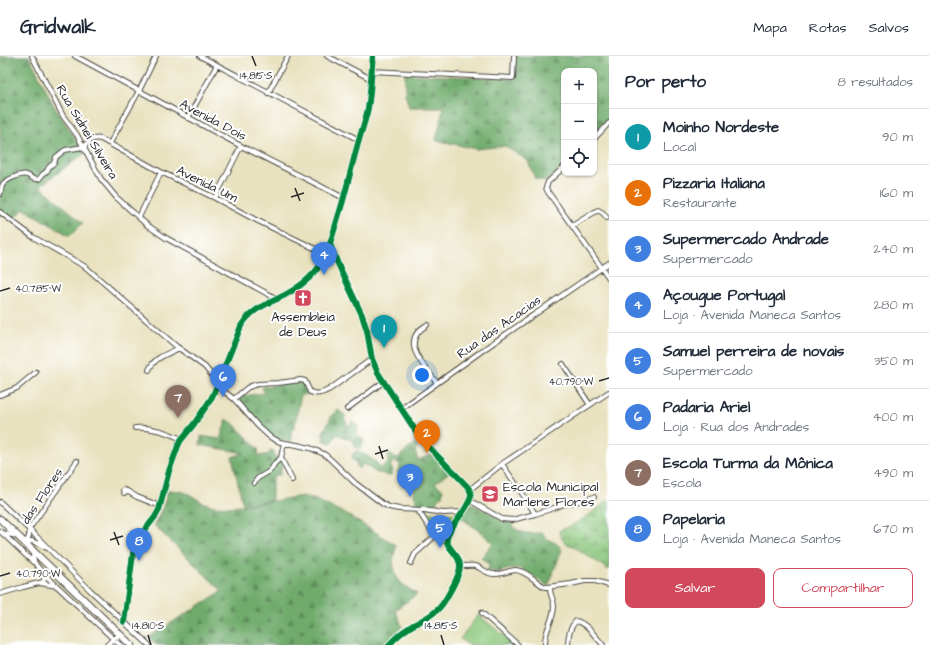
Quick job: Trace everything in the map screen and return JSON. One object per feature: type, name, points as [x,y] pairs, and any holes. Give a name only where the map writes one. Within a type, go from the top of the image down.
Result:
[{"type":"highway","points":[[0,519],[131,645]]},
{"type":"street","name":"Rua Sidnei Silveira","points":[[32,56],[61,111],[108,188],[155,231],[179,246],[277,299]]},
{"type":"street","name":"Avenida Dois","points":[[75,56],[241,146],[344,198]]},
{"type":"street","points":[[85,61],[88,56]]},
{"type":"street","points":[[110,143],[156,56]]},
{"type":"street","points":[[200,56],[359,140]]},
{"type":"street","points":[[268,92],[288,56]]},
{"type":"street","points":[[326,56],[371,79]]},
{"type":"street","points":[[124,622],[135,545],[137,540],[155,517],[160,506],[172,460],[182,439],[211,399],[244,320],[260,307],[294,289],[308,278],[320,265],[326,254],[344,198],[366,114],[370,93],[372,56]]},
{"type":"street","points":[[372,71],[513,78],[514,56]]},
{"type":"street","points":[[188,118],[217,65]]},
{"type":"street","points":[[597,136],[609,123]]},
{"type":"street","name":"Avenida Um","points":[[84,148],[88,141],[95,138],[101,139],[160,172],[326,254]]},
{"type":"street","points":[[215,198],[241,146]]},
{"type":"street","points":[[0,194],[2,185],[10,179],[21,174],[27,175],[33,179],[39,179],[47,172],[56,157],[65,150],[70,148],[84,148]]},
{"type":"street","points":[[561,170],[548,182],[546,188],[609,278]]},
{"type":"street","points":[[139,217],[160,172]]},
{"type":"street","points":[[572,226],[598,210],[607,218]]},
{"type":"street","points":[[0,212],[33,237],[89,270],[179,348],[205,366],[218,384],[266,434],[274,440],[310,448],[324,454],[355,483],[389,507],[443,513],[462,512]]},
{"type":"street","points":[[330,244],[365,322],[375,368],[416,432],[427,446],[468,488],[471,494],[469,500],[449,532],[446,541]]},
{"type":"street","name":"Rua das Acacias","points":[[401,409],[609,262]]},
{"type":"street","points":[[427,325],[416,335],[414,350],[418,358],[437,383]]},
{"type":"street","points":[[149,370],[153,362],[157,359],[179,348]]},
{"type":"street","points":[[234,399],[247,388],[258,384],[302,380],[305,381],[310,392],[316,394],[322,393],[372,359]]},
{"type":"street","points":[[562,364],[590,404]]},
{"type":"street","points":[[0,395],[17,388],[36,372]]},
{"type":"street","points":[[347,409],[383,382]]},
{"type":"street","points":[[468,488],[609,392]]},
{"type":"street","points":[[135,428],[146,428],[168,433],[182,439]]},
{"type":"street","points":[[254,483],[258,478],[270,471],[281,458],[284,442]]},
{"type":"street","points":[[281,458],[292,480]]},
{"type":"street","name":"das Flores","points":[[25,543],[29,537],[29,529],[78,461]]},
{"type":"street","points":[[502,464],[535,514]]},
{"type":"street","points":[[128,492],[160,506]]},
{"type":"street","points":[[469,500],[502,519],[512,520],[564,504],[594,497]]},
{"type":"street","points":[[0,502],[149,645]]},
{"type":"street","points":[[389,645],[406,629],[437,610],[455,583],[459,573],[460,566],[458,558],[446,541],[441,540],[430,528],[418,510]]},
{"type":"street","points":[[1,532],[17,536]]},
{"type":"street","points":[[1,532],[57,587],[120,645]]},
{"type":"street","points":[[411,563],[415,554],[436,534]]},
{"type":"street","points":[[25,543],[32,541],[49,549]]},
{"type":"street","points":[[33,550],[32,558],[35,564]]},
{"type":"street","points":[[460,566],[474,566],[490,574],[515,570],[525,573],[544,587],[585,581],[595,581],[609,585]]},
{"type":"street","points":[[40,583],[44,581],[43,573]]},
{"type":"street","points":[[0,594],[23,586],[40,583],[57,587]]},
{"type":"street","points":[[545,645],[545,637],[554,607],[549,591],[550,587]]},
{"type":"street","points":[[482,613],[518,645]]},
{"type":"street","points":[[91,618],[100,615]]},
{"type":"street","points":[[568,645],[570,634],[576,620],[586,627],[603,645]]},
{"type":"street","points":[[107,645],[120,635]]},
{"type":"green space","points":[[0,56],[29,56],[55,108],[85,153],[40,186],[83,223],[70,236],[24,209],[13,219],[0,214]]},
{"type":"green space","points":[[515,56],[609,56],[609,121],[597,133],[597,68],[561,68],[561,169],[547,181],[535,179],[528,161],[505,146],[476,149],[436,140],[443,107],[409,107],[405,94],[405,74],[514,79]]},
{"type":"green space","points":[[304,382],[309,394],[301,395],[294,428],[291,431],[291,442],[280,440],[267,433],[239,402],[239,399],[243,396],[264,393],[262,387]]},
{"type":"green space","points":[[338,410],[346,416],[344,419],[347,422],[346,424],[350,426],[352,421],[358,426],[356,436],[362,438],[364,441],[360,449],[355,447],[354,441],[337,434],[331,443],[323,440],[324,436],[322,435],[332,415]]},
{"type":"green space","points":[[227,419],[234,424],[258,449],[259,456],[270,454],[270,450],[274,451],[274,456],[280,458],[283,465],[280,475],[274,475],[272,483],[272,500],[243,505],[232,457],[244,453],[200,445],[201,436],[220,439]]},
{"type":"green space","points":[[414,444],[416,444],[417,447],[415,451],[418,460],[431,455],[448,471],[448,473],[435,483],[443,490],[442,496],[437,499],[437,502],[427,509],[418,508],[408,472],[397,473],[400,464],[394,461],[390,467],[393,469],[391,475],[388,476],[377,473],[363,464],[360,468],[358,468],[356,465],[357,464],[352,459],[353,453],[355,454],[356,450],[373,460],[381,468],[388,463],[388,454],[397,458],[400,457]]},
{"type":"green space","points":[[168,490],[181,491],[202,502],[214,506],[234,507],[303,496],[314,499],[344,513],[396,545],[393,561],[396,576],[402,584],[417,594],[395,610],[403,628],[386,645],[156,645],[149,637],[222,591],[154,525],[163,507]]},
{"type":"green space","points":[[609,499],[609,570],[573,546],[565,543],[560,536],[559,531],[585,517]]},
{"type":"green space","points":[[471,504],[512,522],[520,532],[543,533],[548,539],[558,545],[562,550],[548,586],[518,568],[499,572],[487,570],[490,565],[481,558],[493,543],[481,532],[461,518]]},
{"type":"green space","points":[[424,513],[458,514],[445,534],[441,536],[438,535]]},
{"type":"green space","points":[[478,615],[516,645],[469,645],[460,639]]},
{"type":"cycle path","points":[[124,622],[135,545],[159,510],[169,471],[178,446],[211,399],[241,326],[255,311],[289,293],[308,279],[319,266],[327,251],[343,202],[367,112],[373,56]]},
{"type":"cycle path","points":[[330,244],[362,315],[367,331],[372,359],[378,373],[421,439],[467,486],[471,493],[468,504],[448,534],[447,543],[457,557],[460,566],[458,576],[448,596],[441,606],[430,616],[404,631],[389,645]]},
{"type":"place","name":"Açougue Portugal","points":[[324,275]]},
{"type":"place","name":"Assembleia de Deus","points":[[303,298]]},
{"type":"place","name":"Moinho Nordeste","points":[[384,348]]},
{"type":"place","name":"Padaria Ariel","points":[[223,397]]},
{"type":"place","name":"Escola Turma da Mônica","points":[[178,418]]},
{"type":"place","name":"Pizzaria Italiana","points":[[427,453]]},
{"type":"place","name":"Escola Municipal Marlene Flores","points":[[490,494]]},
{"type":"place","name":"Supermercado Andrade","points":[[410,497]]},
{"type":"place","name":"Samuel perreira de novais","points":[[440,548]]},
{"type":"place","name":"Papelaria","points":[[139,561]]}]
